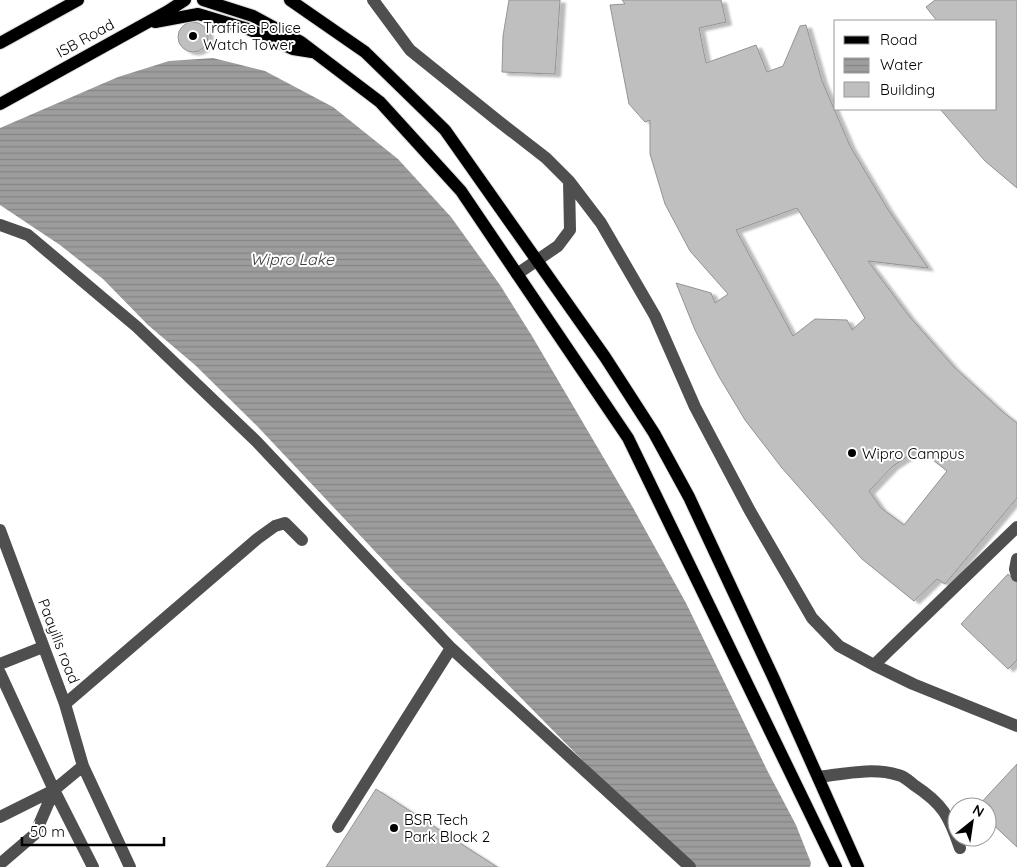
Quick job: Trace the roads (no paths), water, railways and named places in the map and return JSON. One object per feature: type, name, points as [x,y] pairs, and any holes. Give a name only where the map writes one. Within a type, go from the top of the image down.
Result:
[{"type":"main road","points":[[0,43],[78,0]]},
{"type":"main road","name":"ISB Road","points":[[0,104],[144,25],[185,0]]},
{"type":"main road","points":[[203,0],[253,16],[301,42],[380,102],[461,191],[628,438],[836,867]]},
{"type":"main road","points":[[290,0],[365,52],[444,130],[614,372],[654,433],[685,489],[770,670],[858,867]]},
{"type":"main road","points":[[144,25],[198,14],[248,29],[293,49],[315,53]]},
{"type":"street","points":[[373,0],[410,50],[546,158],[569,181],[601,223],[655,316],[695,407],[750,511],[812,618],[839,646],[874,665],[913,684],[1017,726]]},
{"type":"street","points":[[517,274],[558,246],[570,230],[569,181]]},
{"type":"street","points":[[0,224],[28,235],[137,327],[257,442],[452,648],[690,867]]},
{"type":"street","points":[[65,704],[257,539],[275,526],[285,523],[302,540]]},
{"type":"street","points":[[874,665],[1017,527]]},
{"type":"street","name":"Paayilis road","points":[[0,530],[65,704],[84,766],[130,867]]},
{"type":"street","points":[[1017,559],[1015,569],[1017,576]]},
{"type":"street","points":[[0,664],[43,648]]},
{"type":"street","points":[[338,827],[452,648]]},
{"type":"street","points":[[0,673],[92,867]]},
{"type":"street","points":[[0,817],[54,790],[84,766]]},
{"type":"street","points":[[818,777],[862,772],[881,772],[899,775],[927,793],[942,806],[954,828],[960,848]]},
{"type":"street","points":[[0,864],[35,834],[54,790]]},
{"type":"water","name":"Wipro Lake","points":[[213,58],[265,71],[333,107],[398,159],[451,217],[500,285],[532,336],[632,506],[686,603],[767,770],[796,825],[811,863],[810,867],[696,867],[595,773],[402,580],[258,427],[195,365],[148,325],[103,279],[60,245],[0,205],[0,128],[118,77],[169,61]]},
{"type":"place","name":"Traffice Police Watch Tower","points":[[193,36]]},
{"type":"place","name":"Wipro Campus","points":[[852,453]]},
{"type":"place","name":"BSR Tech Park Block 2","points":[[394,828]]}]
